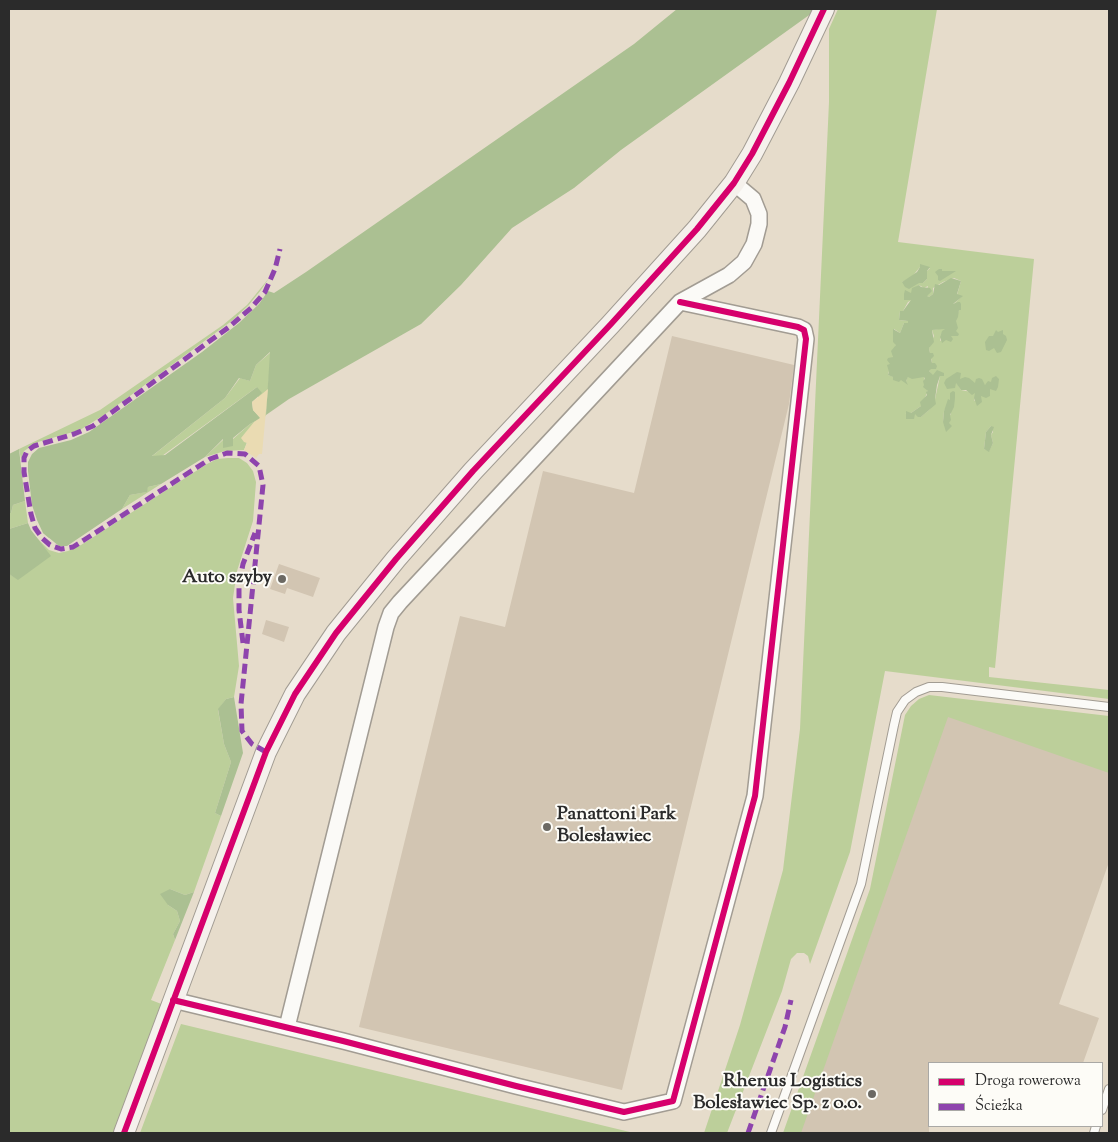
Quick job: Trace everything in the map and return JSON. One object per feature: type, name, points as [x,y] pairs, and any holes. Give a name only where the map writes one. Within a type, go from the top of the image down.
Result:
[{"type":"street","points":[[124,1133],[268,746],[295,694],[318,658],[396,559],[473,471],[611,324],[696,229],[734,183],[752,154],[824,9]]},
{"type":"street","points":[[287,1027],[386,627],[392,613],[400,602],[680,302],[729,275],[744,262],[750,253],[757,234],[759,214],[753,198],[734,183]]},
{"type":"street","points":[[173,1000],[624,1112],[672,1101],[755,796],[806,339],[804,330],[798,327],[680,302]]},
{"type":"lane","points":[[771,1133],[861,884],[894,725],[898,712],[905,700],[916,692],[929,687],[942,687],[1109,707]]},
{"type":"lane","points":[[1103,1107],[1109,1089]]},
{"type":"green space","points":[[677,9],[814,9],[812,13],[621,150],[574,188],[512,228],[461,285],[421,324],[289,399],[266,415],[270,352],[256,365],[250,381],[239,378],[225,398],[152,456],[165,455],[257,387],[262,393],[252,402],[253,410],[261,418],[250,424],[233,438],[233,446],[223,448],[223,439],[205,457],[161,484],[148,487],[147,492],[130,495],[122,509],[67,546],[59,546],[43,533],[32,505],[28,471],[28,462],[32,454],[39,448],[71,440],[89,432],[202,352],[239,323],[259,304],[268,291],[274,293],[306,272],[634,44]]},
{"type":"green space","points":[[838,9],[937,9],[898,242],[1034,259],[995,668],[989,667],[989,677],[1109,690],[1109,699],[885,671],[850,852],[810,964],[808,956],[804,953],[797,953],[791,959],[782,991],[727,1133],[704,1133],[740,1025],[783,870],[800,729],[829,102],[829,29]],"holes":[[[920,267],[930,268],[927,271],[927,279],[923,283],[902,282],[911,278]],[[954,278],[961,281],[957,295],[961,297],[953,305],[961,304],[961,310],[959,310],[955,321],[955,331],[940,341],[941,334],[946,329],[932,330],[934,336],[929,348],[932,363],[929,371],[933,376],[940,376],[935,399],[930,409],[921,417],[916,414],[905,414],[911,413],[921,406],[928,391],[924,377],[908,376],[906,381],[888,375],[896,345],[894,329],[900,333],[904,323],[908,323],[908,321],[899,320],[900,311],[903,311],[908,302],[912,300],[916,287],[919,285],[924,288],[928,286],[926,296],[929,297],[933,294],[933,288]],[[960,376],[959,380],[975,384],[986,385],[991,383],[990,389],[974,401],[976,393],[961,390],[956,382]],[[950,393],[951,414],[949,423],[943,422],[944,411],[950,401]],[[991,426],[993,443],[989,451],[984,449],[986,432]]]},
{"type":"green space","points":[[920,264],[930,267],[927,271],[927,279],[923,283],[919,283],[909,289],[905,287],[902,282],[917,272]]},
{"type":"green space","points":[[942,269],[942,271],[956,271],[940,281],[935,272]]},
{"type":"green space","points":[[269,278],[248,306],[233,320],[104,415],[80,430],[38,442],[24,451],[21,459],[19,449],[100,410],[223,325],[247,305]]},
{"type":"green space","points":[[951,278],[961,281],[957,294],[963,296],[953,304],[960,302],[961,304],[961,310],[959,310],[956,321],[958,328],[956,331],[959,334],[958,336],[951,336],[953,339],[951,342],[946,340],[942,343],[940,337],[945,329],[932,330],[934,342],[929,348],[930,353],[933,353],[934,356],[931,359],[932,363],[935,363],[937,366],[936,369],[929,371],[933,375],[937,370],[944,373],[944,376],[940,376],[937,385],[936,404],[921,417],[915,414],[914,419],[906,419],[906,411],[911,413],[921,406],[920,402],[927,395],[926,392],[928,391],[923,387],[924,377],[912,379],[908,377],[906,381],[908,385],[901,380],[899,382],[893,380],[893,377],[888,375],[887,365],[890,364],[887,360],[893,357],[891,351],[896,345],[893,342],[893,329],[900,333],[904,323],[908,323],[908,321],[899,320],[900,311],[903,311],[911,300],[904,300],[905,290],[911,293],[912,288],[919,285],[930,288],[932,291],[927,296],[929,297],[933,294],[935,284],[939,285]]},
{"type":"green space","points":[[996,330],[998,332],[1003,330],[1007,340],[1001,352],[997,353],[994,348],[989,351],[986,350],[985,342],[989,336],[993,336]]},
{"type":"green space","points":[[271,352],[266,415],[247,442],[244,450],[225,451],[205,457],[224,439],[233,439],[260,418],[257,387],[49,538],[43,533],[151,457],[225,398],[240,378],[250,381],[256,365]]},
{"type":"green space","points":[[957,372],[961,373],[960,379],[969,378],[975,383],[976,379],[979,378],[982,379],[985,385],[996,376],[999,379],[998,387],[996,391],[990,389],[990,396],[986,398],[981,396],[982,402],[977,406],[974,398],[975,393],[972,395],[966,390],[961,390],[956,383],[955,388],[947,389],[944,383],[946,379]]},
{"type":"green space","points":[[955,392],[954,407],[949,423],[952,426],[946,432],[943,422],[944,411],[948,399],[950,400],[950,393]]},
{"type":"green space","points":[[991,426],[994,427],[991,435],[993,443],[989,452],[984,449],[986,432]]},
{"type":"green space","points":[[19,449],[25,501],[13,505],[11,513],[9,513],[9,454]]},
{"type":"green space","points":[[239,458],[247,463],[253,471],[256,482],[253,521],[237,571],[233,598],[239,666],[234,697],[226,699],[218,710],[224,744],[231,762],[215,813],[221,816],[194,892],[185,895],[170,889],[168,905],[177,911],[180,921],[173,934],[175,940],[151,1000],[164,1005],[118,1133],[9,1133],[9,574],[18,579],[36,537],[49,550],[59,553],[68,551],[81,545],[207,464],[217,459]]},
{"type":"green space","points":[[161,484],[122,509],[130,495],[146,492],[148,487]]},
{"type":"green space","points":[[25,501],[28,523],[9,529],[9,513],[11,513],[13,505]]},
{"type":"green space","points":[[28,523],[31,530],[51,556],[18,580],[9,574],[9,529]]},
{"type":"green space","points":[[929,695],[1109,716],[1109,777],[950,726],[805,1133],[783,1133],[870,889],[905,715],[919,699]]},
{"type":"green space","points":[[234,697],[243,753],[221,816],[215,813],[231,762],[224,744],[218,709],[226,699]]},
{"type":"green space","points":[[170,889],[185,895],[194,892],[175,940],[173,934],[180,921],[177,911],[168,905],[160,894]]},
{"type":"green space","points":[[181,1024],[385,1073],[634,1133],[140,1133]]},
{"type":"sand","points":[[268,389],[262,454],[259,454],[256,458],[244,450],[247,443],[241,438],[254,422],[260,418],[253,410],[252,402]]},
{"type":"building","name":"Panattoni Park Bolesławiec","points":[[672,336],[794,365],[789,404],[622,1090],[359,1027],[460,616],[505,627],[543,471],[634,493]]},
{"type":"building","points":[[279,564],[320,578],[313,597],[287,588],[285,594],[270,589]]},
{"type":"building","points":[[266,620],[289,627],[284,642],[262,634]]},
{"type":"building","points":[[948,717],[1109,773],[1109,862],[1059,1004],[1099,1018],[1083,1062],[928,1062],[929,1133],[801,1133]]},
{"type":"marked path","points":[[266,752],[252,744],[242,731],[241,704],[263,485],[259,466],[245,454],[227,453],[210,459],[73,547],[61,549],[50,545],[35,528],[24,472],[24,458],[27,451],[34,446],[93,426],[229,327],[251,308],[265,292],[275,269],[280,249]]},
{"type":"marked path","points":[[243,643],[239,610],[239,585],[243,564],[255,533]]},
{"type":"marked path","points":[[748,1133],[785,1027],[791,1000]]},
{"type":"cycle path","points":[[124,1133],[266,752],[295,694],[336,633],[396,559],[473,471],[697,229],[734,183],[752,154],[789,83],[824,9]]},
{"type":"cycle path","points":[[173,1000],[624,1112],[673,1101],[755,796],[806,339],[804,330],[798,327],[680,302]]},
{"type":"place","name":"Auto szyby","points":[[282,579]]},
{"type":"place","name":"Panattoni Park Bolesławiec","points":[[547,827]]},
{"type":"place","name":"Rhenus Logistics Bolesławiec Sp. z o.o.","points":[[872,1094]]}]
